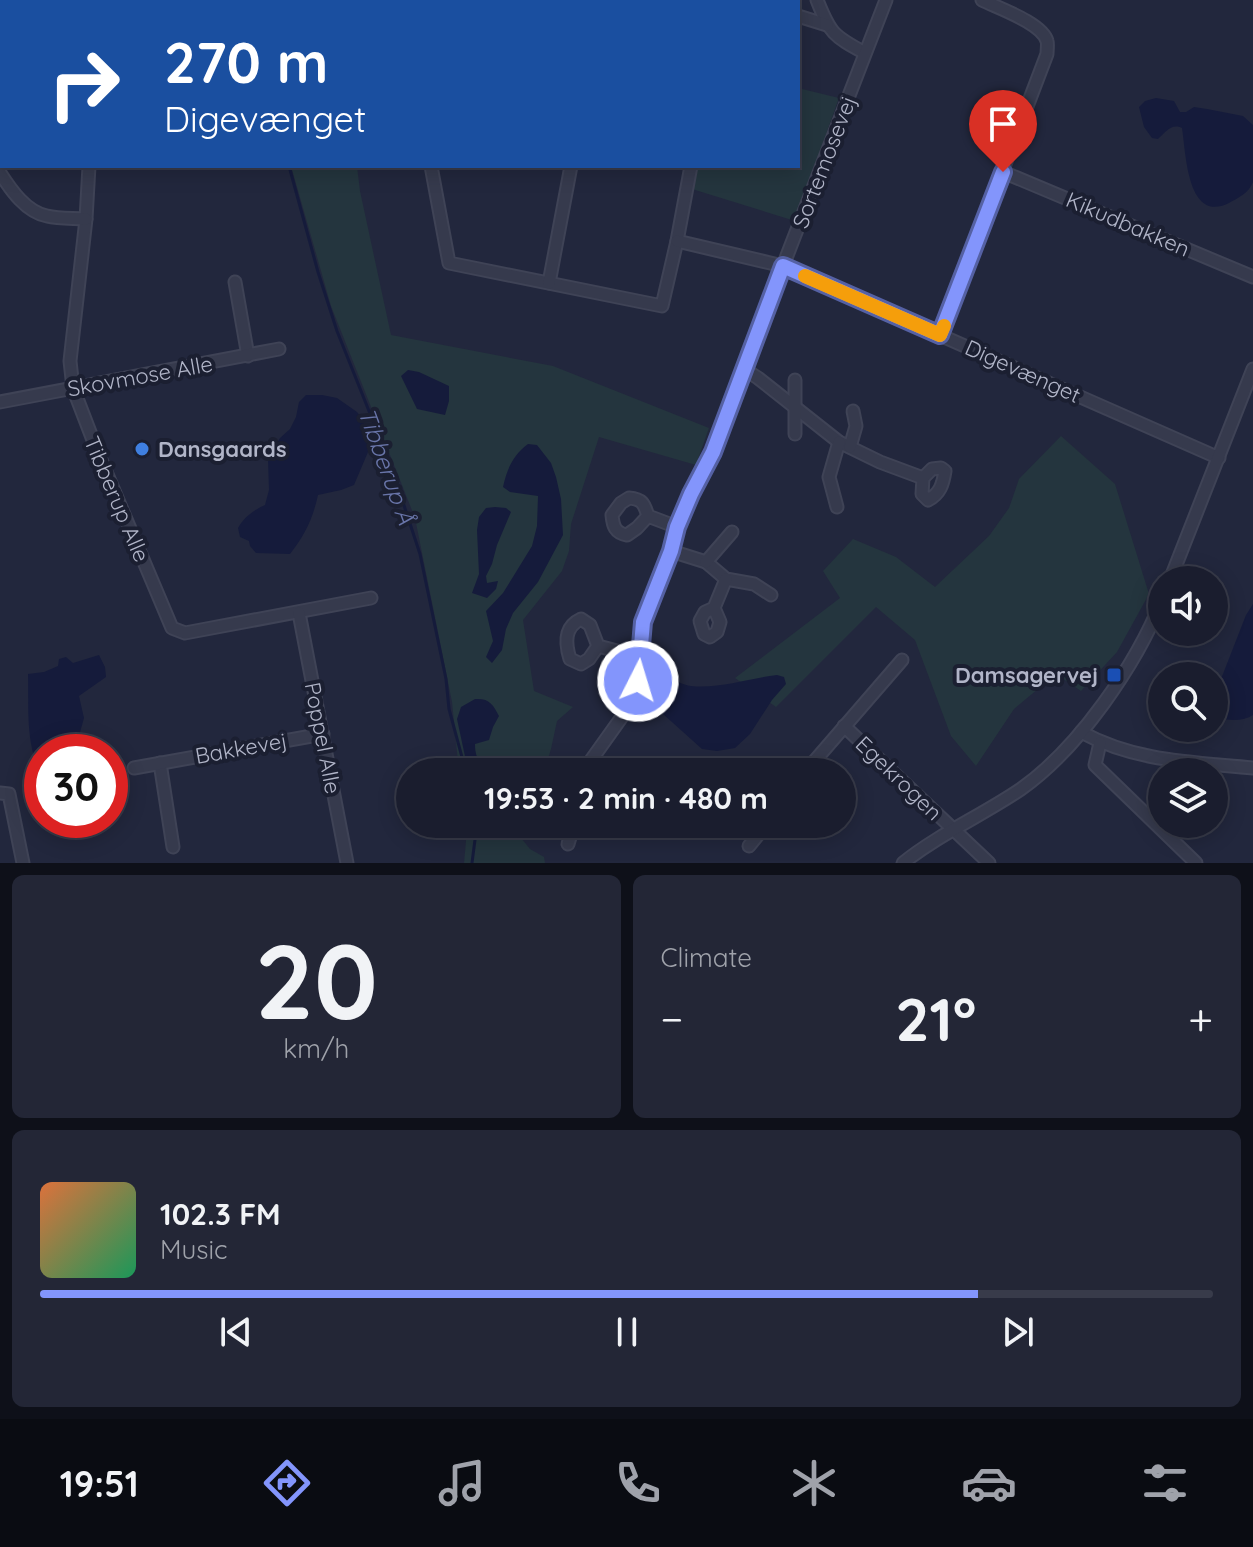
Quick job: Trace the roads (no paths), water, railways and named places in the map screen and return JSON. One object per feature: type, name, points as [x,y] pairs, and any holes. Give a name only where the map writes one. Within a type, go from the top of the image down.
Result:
[{"type":"street","points":[[817,0],[827,25],[844,42],[865,53]]},
{"type":"street","name":"Sortemosevej","points":[[593,758],[629,707],[638,681],[643,622],[671,551],[677,527],[713,452],[886,0]]},
{"type":"street","points":[[940,335],[1047,54],[1048,43],[1036,26],[982,0]]},
{"type":"street","points":[[800,17],[827,25]]},
{"type":"street","name":"Tibberup Alle","points":[[89,168],[70,361],[73,388],[172,628],[185,633],[371,598]]},
{"type":"street","points":[[431,168],[449,263],[662,306],[691,168]]},
{"type":"street","points":[[549,283],[571,168]]},
{"type":"street","name":"Kikudbakken","points":[[1003,172],[1253,277]]},
{"type":"street","points":[[0,173],[30,208],[45,216],[86,219]]},
{"type":"street","name":"Digevænget","points":[[677,241],[783,266],[1219,458]]},
{"type":"street","points":[[235,282],[248,356]]},
{"type":"street","name":"Skovmose Alle","points":[[0,402],[279,349]]},
{"type":"street","points":[[744,369],[844,445],[923,478]]},
{"type":"street","points":[[1176,566],[1253,369]]},
{"type":"street","points":[[795,380],[795,434]]},
{"type":"street","points":[[837,507],[829,477],[856,426],[853,411]]},
{"type":"street","points":[[648,516],[677,527]]},
{"type":"street","points":[[706,562],[732,532]]},
{"type":"street","points":[[671,551],[706,562],[726,579],[754,584],[771,595]]},
{"type":"street","points":[[714,608],[726,579]]},
{"type":"street","name":"Poppel Alle","points":[[299,613],[347,863]]},
{"type":"street","points":[[903,863],[1021,789],[1067,749],[1135,655],[1148,629]]},
{"type":"street","points":[[598,646],[640,657]]},
{"type":"street","name":"Egekrogen","points":[[817,758],[902,660]]},
{"type":"street","name":"Egekrogen","points":[[844,726],[989,863]]},
{"type":"street","points":[[1081,732],[1100,743],[1156,759],[1253,768]]},
{"type":"street","name":"Bakkevej","points":[[134,768],[323,734]]},
{"type":"street","points":[[1100,743],[1095,765],[1196,863]]},
{"type":"street","points":[[160,763],[173,847]]},
{"type":"street","points":[[0,793],[9,794],[23,863]]},
{"type":"street","points":[[568,844],[570,838]]},
{"type":"street","points":[[749,846],[756,838]]},
{"type":"water","points":[[1156,98],[1174,101],[1180,112],[1194,107],[1207,109],[1243,116],[1253,125],[1253,182],[1246,192],[1229,203],[1215,207],[1204,204],[1191,183],[1182,128],[1172,127],[1158,139],[1152,138],[1144,127],[1139,107],[1145,101]]},
{"type":"water","points":[[408,370],[449,386],[445,415],[417,409],[401,376]]},
{"type":"water","points":[[306,395],[337,398],[357,412],[364,421],[368,452],[354,485],[318,495],[308,526],[290,554],[256,553],[249,541],[240,537],[238,528],[250,514],[265,505],[269,490],[268,459],[280,438],[290,429],[299,402]]},
{"type":"water","points":[[528,444],[537,445],[551,463],[561,499],[563,535],[538,582],[513,613],[502,650],[492,663],[486,657],[493,641],[486,611],[503,593],[532,546],[537,526],[538,496],[510,492],[503,487],[511,463]]},
{"type":"water","points":[[495,507],[511,512],[486,576],[487,583],[498,581],[496,589],[487,598],[472,593],[479,574],[477,530],[479,517],[486,508]]},
{"type":"water","points":[[1253,604],[1253,715],[1229,720],[1228,662]]},
{"type":"water","points":[[99,655],[106,677],[79,696],[84,718],[80,734],[30,734],[28,674],[58,666],[59,659],[66,657],[73,663]]},
{"type":"water","points":[[777,675],[784,677],[786,684],[750,734],[735,748],[717,751],[702,749],[663,714],[657,699],[658,683],[667,676],[685,685],[702,687]]},
{"type":"water","points":[[475,699],[484,700],[495,708],[499,716],[489,740],[475,744],[478,758],[465,758],[457,719],[461,707]]},
{"type":"waterway","name":"Tibberup Å","points":[[290,168],[337,331],[391,466],[420,554],[446,679],[449,709],[462,758]]},
{"type":"waterway","name":"Tibberup Å","points":[[472,863],[475,838]]},
{"type":"place","name":"Dansgaards","points":[[142,449]]},
{"type":"place","name":"Damsagervej","points":[[1114,675]]}]
